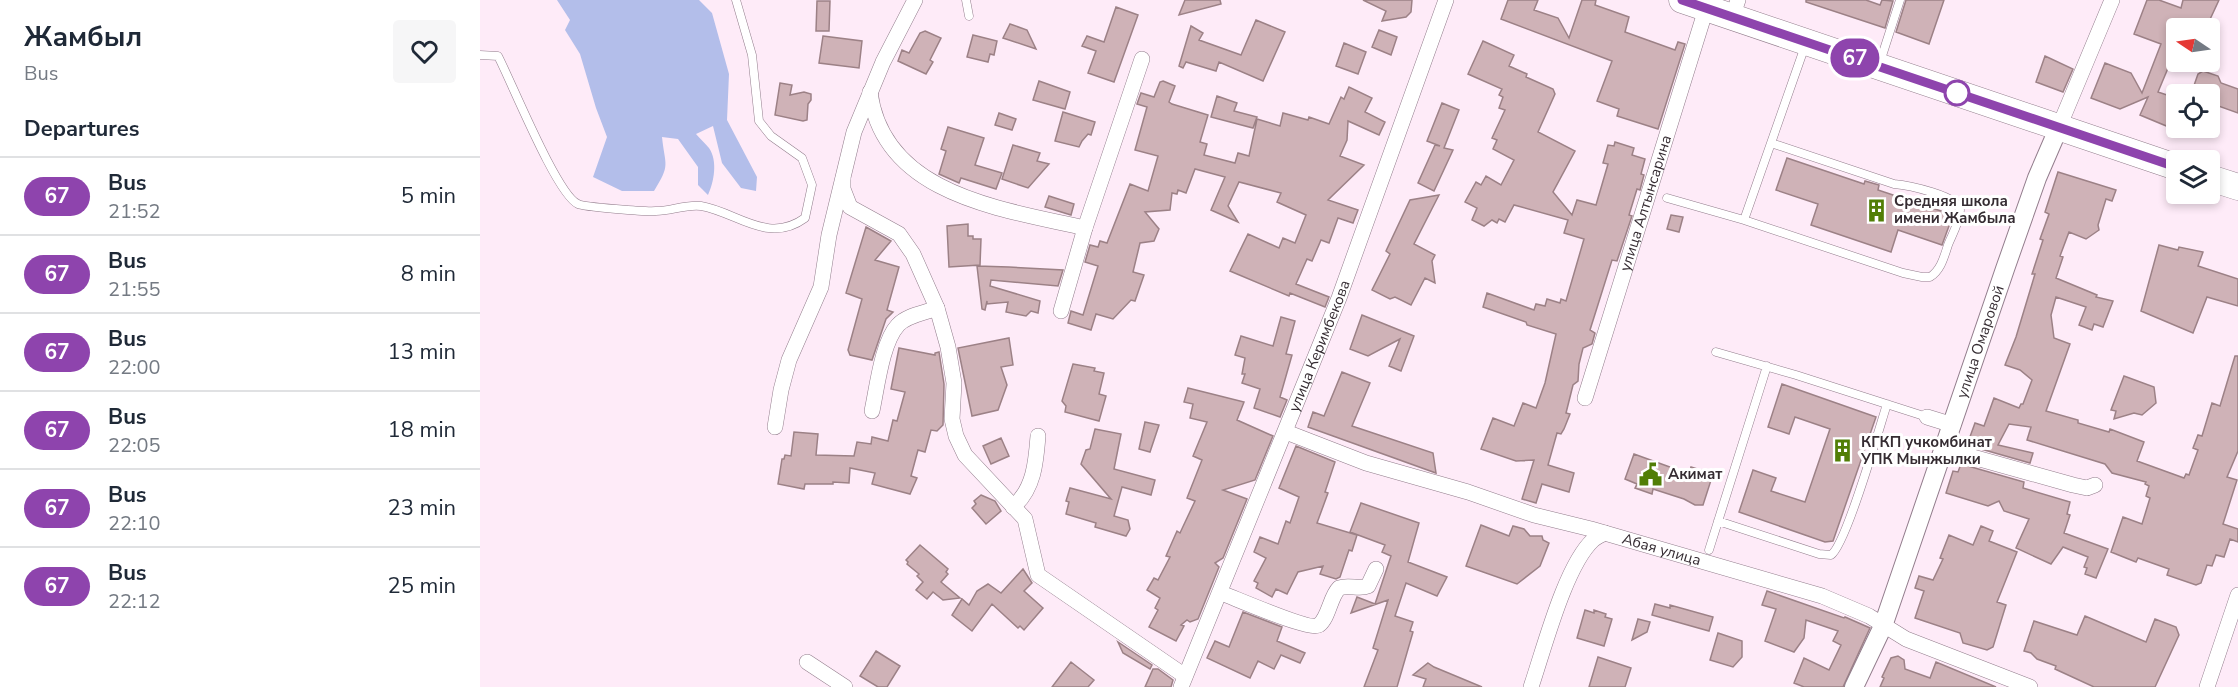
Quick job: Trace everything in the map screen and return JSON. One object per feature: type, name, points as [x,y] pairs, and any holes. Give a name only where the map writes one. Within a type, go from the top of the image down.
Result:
[{"type":"highway","points":[[1682,0],[1706,9],[1735,9],[1806,43],[2166,164]]},
{"type":"highway","points":[[2220,181],[2238,187]]},
{"type":"street","points":[[775,427],[789,360],[821,287],[829,235],[854,132],[870,92],[915,0]]},
{"type":"street","name":"улица Керимбекова","points":[[1183,682],[1339,298],[1446,0]]},
{"type":"street","name":"улица Омаровой","points":[[1854,687],[1883,626],[2037,178],[2112,0]]},
{"type":"street","name":"улица Алтынсарина","points":[[1585,398],[1706,9]]},
{"type":"street","points":[[1061,311],[1085,228],[1142,58]]},
{"type":"street","points":[[870,92],[872,110],[886,140],[925,180],[968,199],[1085,228]]},
{"type":"street","points":[[843,179],[843,189],[850,207],[890,228],[898,234],[913,254],[937,308],[948,347],[954,383],[952,419],[956,436],[965,455],[1025,519],[1038,575],[1183,682]]},
{"type":"street","points":[[872,411],[886,350],[893,332],[907,319],[937,308]]},
{"type":"street","points":[[1927,417],[1953,425]]},
{"type":"street","name":"Абая улица","points":[[1286,432],[1366,463],[1468,492],[1544,518],[1707,556],[1822,596],[1869,616],[1906,639],[2030,687]]},
{"type":"street","points":[[1013,507],[1021,500],[1031,484],[1038,436]]},
{"type":"street","points":[[1944,449],[2073,485],[2087,488],[2095,485]]},
{"type":"street","points":[[1531,687],[1562,596],[1578,558],[1594,538],[1605,533]]},
{"type":"street","points":[[1221,592],[1299,624],[1314,626],[1321,623],[1339,588],[1368,586],[1376,569]]},
{"type":"street","points":[[2207,687],[2238,595]]},
{"type":"street","points":[[807,662],[845,687]]},
{"type":"lane","points":[[480,55],[498,56],[552,170],[565,192],[578,204],[655,212],[701,206],[752,225],[783,228],[805,218],[812,185],[802,158],[771,136],[759,121],[752,55],[736,0]]},
{"type":"lane","points":[[966,0],[969,16]]},
{"type":"lane","points":[[1879,66],[1900,0]]},
{"type":"lane","points":[[1744,220],[1806,43]]},
{"type":"lane","points":[[1667,198],[1922,277],[1934,274],[1941,266],[1959,218],[1961,208],[1958,203],[1950,198],[1894,184],[1771,143]]},
{"type":"lane","points":[[1716,352],[1927,417]]},
{"type":"lane","points":[[1707,556],[1767,366]]},
{"type":"lane","points":[[1718,521],[1819,554],[1831,555],[1837,551],[1887,404]]},
{"type":"water","points":[[557,0],[699,0],[712,13],[729,74],[727,120],[757,177],[756,191],[741,188],[722,163],[713,126],[696,134],[712,153],[713,178],[708,195],[698,185],[698,167],[678,139],[662,137],[666,165],[654,191],[622,191],[593,177],[607,137],[580,54],[565,30],[570,20]]},
{"type":"building","points":[[1185,0],[1220,0],[1221,4],[1179,15]]},
{"type":"building","points":[[1363,0],[1412,0],[1411,12],[1406,17],[1382,21],[1386,11]]},
{"type":"building","points":[[1508,0],[1538,0],[1534,10],[1558,18],[1569,38],[1582,0],[1596,0],[1595,5],[1629,17],[1625,32],[1675,50],[1678,42],[1685,44],[1658,129],[1617,116],[1619,109],[1597,101],[1612,61],[1501,19]]},
{"type":"building","points":[[1806,0],[1866,0],[1880,5],[1882,0],[1893,1],[1885,28],[1806,2]]},
{"type":"building","points":[[1906,0],[1944,0],[1929,44],[1896,32]]},
{"type":"building","points":[[2147,0],[2159,0],[2181,8],[2183,0],[2219,0],[2211,18],[2166,18],[2166,72],[2158,92],[2166,95],[2166,126],[2140,115],[2148,97],[2120,109],[2091,98],[2105,63],[2131,73],[2142,93],[2161,44],[2134,34]]},
{"type":"building","points":[[817,1],[830,1],[829,31],[816,31]]},
{"type":"building","points":[[1116,7],[1138,15],[1114,82],[1088,73],[1096,51],[1082,46],[1087,36],[1104,42]]},
{"type":"building","points":[[1256,20],[1285,32],[1263,81],[1219,62],[1216,71],[1186,62],[1183,68],[1179,66],[1191,26],[1203,33],[1199,40],[1241,55]]},
{"type":"building","points":[[1010,24],[1027,30],[1036,49],[1003,38]]},
{"type":"building","points":[[1379,30],[1397,37],[1391,55],[1372,47]]},
{"type":"building","points":[[925,31],[941,38],[930,60],[933,62],[926,74],[898,61],[902,50],[909,53],[920,33]]},
{"type":"building","points":[[973,35],[997,41],[994,55],[990,54],[988,62],[967,57]]},
{"type":"building","points":[[823,36],[862,41],[859,68],[819,63]]},
{"type":"building","points":[[1483,41],[1514,55],[1509,66],[1527,74],[1526,77],[1553,89],[1555,94],[1538,132],[1575,151],[1553,192],[1572,215],[1577,200],[1596,205],[1608,164],[1603,163],[1608,145],[1614,146],[1615,142],[1634,148],[1632,155],[1645,159],[1640,190],[1637,189],[1629,215],[1632,216],[1617,261],[1612,260],[1590,330],[1595,333],[1592,344],[1583,348],[1578,381],[1573,385],[1566,413],[1570,414],[1561,434],[1557,433],[1548,465],[1574,473],[1569,492],[1542,484],[1536,503],[1522,499],[1534,460],[1516,461],[1481,449],[1493,418],[1514,426],[1523,403],[1536,408],[1545,383],[1556,334],[1483,307],[1487,293],[1534,310],[1536,304],[1545,306],[1547,299],[1560,303],[1561,299],[1566,301],[1584,239],[1564,233],[1568,220],[1514,205],[1505,222],[1499,219],[1497,223],[1492,220],[1484,226],[1472,220],[1477,208],[1465,202],[1476,182],[1481,185],[1486,176],[1501,185],[1514,160],[1493,149],[1497,140],[1492,138],[1505,110],[1499,108],[1503,97],[1499,95],[1502,89],[1468,74]]},
{"type":"building","points":[[1344,43],[1366,52],[1358,74],[1336,66]]},
{"type":"building","points":[[2045,56],[2073,69],[2063,92],[2036,82]]},
{"type":"building","points":[[2206,72],[2218,76],[2221,83],[2238,89],[2238,113],[2220,107],[2220,84],[2194,84],[2198,74]]},
{"type":"building","points":[[1039,81],[1070,92],[1065,109],[1033,100]]},
{"type":"building","points":[[1160,82],[1175,86],[1169,102],[1208,115],[1200,142],[1207,144],[1204,155],[1235,163],[1238,153],[1249,156],[1257,119],[1280,126],[1283,113],[1308,120],[1309,117],[1329,124],[1341,97],[1344,99],[1349,87],[1372,98],[1365,112],[1385,122],[1379,135],[1348,121],[1347,140],[1340,156],[1364,165],[1328,200],[1358,210],[1353,223],[1338,218],[1329,243],[1321,240],[1312,261],[1307,259],[1296,284],[1329,297],[1325,307],[1290,293],[1289,296],[1230,271],[1248,234],[1279,248],[1283,238],[1295,243],[1306,215],[1277,202],[1281,193],[1239,182],[1228,206],[1238,222],[1211,210],[1225,177],[1195,169],[1186,193],[1178,190],[1177,194],[1172,193],[1170,210],[1145,212],[1159,229],[1154,241],[1140,243],[1133,272],[1144,275],[1135,301],[1131,300],[1113,319],[1096,314],[1091,330],[1068,323],[1071,311],[1083,315],[1098,266],[1085,262],[1090,245],[1098,247],[1100,241],[1107,243],[1130,184],[1148,191],[1158,156],[1135,150],[1147,107],[1137,104],[1141,93],[1154,97]]},
{"type":"building","points":[[780,83],[792,85],[790,95],[804,92],[811,94],[807,120],[775,115]]},
{"type":"building","points":[[1217,96],[1237,103],[1234,111],[1257,117],[1253,128],[1211,117]]},
{"type":"building","points":[[1442,103],[1459,110],[1444,148],[1453,150],[1434,191],[1418,183],[1435,145],[1440,146],[1427,141]]},
{"type":"building","points":[[1063,112],[1095,122],[1091,135],[1088,134],[1079,147],[1055,141]]},
{"type":"building","points":[[999,113],[1016,119],[1012,130],[995,125]]},
{"type":"building","points":[[948,127],[984,138],[975,165],[1002,173],[996,189],[961,178],[959,183],[939,174],[946,151],[941,149]]},
{"type":"building","points":[[1013,145],[1040,153],[1037,161],[1049,164],[1028,188],[1002,179]]},
{"type":"building","name":"Средняя школа имени Жамбыла","points":[[1787,158],[1864,184],[1865,181],[1879,185],[1878,190],[1953,215],[1942,245],[1898,230],[1891,252],[1811,225],[1818,204],[1776,190]]},
{"type":"building","points":[[2058,172],[2116,190],[2112,201],[2106,199],[2098,225],[2099,230],[2086,239],[2069,232],[2060,256],[2063,257],[2056,278],[2097,295],[2096,297],[2113,301],[2103,327],[2094,324],[2092,330],[2079,325],[2086,307],[2056,297],[2051,315],[2054,338],[2070,344],[2046,411],[2109,432],[2110,429],[2144,442],[2137,461],[2184,478],[2186,474],[2189,475],[2198,450],[2193,448],[2198,435],[2202,436],[2212,403],[2220,406],[2235,356],[2238,356],[2238,451],[2227,477],[2237,480],[2223,524],[2238,529],[2238,542],[2230,539],[2224,557],[2216,555],[2212,566],[2207,565],[2201,583],[2196,585],[2167,575],[2169,569],[2138,558],[2136,562],[2111,552],[2123,517],[2142,524],[2150,498],[2146,496],[2149,486],[2145,484],[2146,482],[2112,473],[2105,464],[2027,440],[2031,427],[2009,424],[1998,445],[2033,453],[2030,463],[1967,445],[1975,423],[1984,426],[1994,398],[2019,408],[2023,404],[2032,380],[2020,370],[2005,365],[2035,274],[2032,274],[2043,240],[2040,239],[2049,214],[2045,212]]},
{"type":"building","points":[[1439,195],[1414,244],[1435,255],[1432,261],[1435,283],[1425,278],[1411,305],[1395,297],[1390,299],[1372,290],[1390,254],[1386,251],[1410,200]]},
{"type":"building","points":[[1049,196],[1074,204],[1071,215],[1045,207]]},
{"type":"building","points":[[1671,215],[1683,217],[1679,232],[1667,229]]},
{"type":"building","points":[[968,224],[968,236],[981,239],[980,265],[949,267],[947,226]]},
{"type":"building","points":[[866,227],[891,241],[875,260],[899,267],[887,310],[893,312],[886,319],[872,360],[850,355],[848,350],[862,299],[846,293]]},
{"type":"building","points":[[2159,245],[2178,250],[2179,247],[2203,252],[2198,266],[2238,279],[2238,306],[2207,297],[2193,333],[2141,311]]},
{"type":"building","points":[[977,266],[1063,270],[1058,286],[991,280],[990,286],[1040,301],[1038,313],[1031,311],[1026,316],[1006,312],[1008,302],[987,304],[987,301],[985,310],[982,309]]},
{"type":"building","points":[[1362,315],[1414,336],[1401,371],[1389,366],[1400,339],[1368,356],[1350,349]]},
{"type":"building","points":[[1281,317],[1295,321],[1286,354],[1292,355],[1280,397],[1287,400],[1280,417],[1254,408],[1260,389],[1242,383],[1245,374],[1242,374],[1245,358],[1235,355],[1241,336],[1273,346]]},
{"type":"building","points":[[1009,338],[1013,365],[1001,367],[1007,385],[998,410],[972,416],[958,348]]},
{"type":"building","points":[[899,348],[935,355],[939,352],[944,384],[943,425],[937,431],[931,430],[925,452],[918,450],[911,476],[917,478],[910,494],[872,484],[875,473],[850,468],[849,483],[805,484],[804,489],[778,484],[782,459],[785,455],[791,456],[794,432],[818,434],[816,455],[854,456],[857,442],[871,444],[872,437],[888,441],[893,420],[897,421],[905,392],[891,389]]},
{"type":"building","points":[[1073,364],[1095,368],[1094,371],[1104,373],[1099,394],[1106,396],[1099,421],[1065,412],[1066,406],[1062,401]]},
{"type":"building","points":[[1342,372],[1370,383],[1352,426],[1433,453],[1436,473],[1308,427],[1313,412],[1324,416]]},
{"type":"building","points":[[2124,376],[2154,387],[2156,403],[2142,415],[2134,413],[2114,419],[2116,411],[2111,410]]},
{"type":"building","name":"КГКП учкомбинат УПК Мынжылки","points":[[1782,384],[1876,417],[1833,541],[1825,542],[1739,512],[1753,470],[1776,478],[1771,491],[1805,502],[1830,429],[1795,417],[1789,434],[1768,427]]},
{"type":"building","points":[[1188,388],[1244,402],[1237,420],[1273,436],[1255,480],[1223,490],[1247,499],[1223,558],[1215,563],[1219,567],[1198,619],[1190,622],[1187,620],[1181,625],[1184,626],[1176,641],[1149,627],[1158,610],[1155,608],[1160,598],[1147,590],[1154,578],[1158,580],[1170,557],[1166,556],[1177,531],[1180,533],[1195,501],[1187,498],[1202,460],[1193,456],[1207,422],[1190,418],[1193,404],[1184,402]]},
{"type":"building","points":[[1145,422],[1159,425],[1150,452],[1139,449]]},
{"type":"building","points":[[1095,429],[1121,434],[1114,469],[1155,480],[1151,495],[1122,487],[1114,516],[1128,520],[1130,529],[1126,536],[1095,527],[1096,523],[1066,514],[1069,502],[1066,501],[1070,488],[1111,499],[1081,464],[1086,450],[1090,449]]},
{"type":"building","points":[[1001,438],[1009,456],[991,464],[983,446]]},
{"type":"building","points":[[1296,446],[1335,462],[1325,492],[1328,493],[1317,523],[1357,535],[1340,577],[1336,579],[1320,574],[1323,566],[1298,572],[1287,594],[1276,589],[1272,597],[1256,588],[1258,583],[1254,581],[1266,558],[1254,552],[1260,537],[1278,544],[1286,521],[1290,523],[1299,497],[1279,488]]},
{"type":"building","points":[[1634,454],[1689,474],[1691,467],[1713,474],[1703,505],[1695,505],[1653,489],[1652,494],[1635,488],[1637,484],[1625,479]]},
{"type":"building","points":[[1961,464],[2024,482],[2023,488],[2070,502],[2067,514],[2070,515],[2064,533],[2108,549],[2096,578],[2085,574],[2087,568],[2084,567],[2088,557],[2063,547],[2051,564],[2016,548],[2029,519],[2004,511],[1999,501],[1988,506],[1946,493],[1953,471],[1958,472]]},
{"type":"building","points":[[981,495],[995,501],[1001,511],[986,524],[972,508],[976,504],[974,501]]},
{"type":"building","points":[[1361,503],[1419,523],[1408,562],[1447,577],[1437,596],[1406,583],[1395,616],[1413,622],[1410,631],[1413,632],[1397,687],[1364,687],[1378,650],[1373,648],[1388,600],[1351,613],[1357,597],[1375,604],[1391,556],[1382,552],[1385,545],[1350,532]]},
{"type":"building","points":[[1481,525],[1509,536],[1513,526],[1524,529],[1530,536],[1542,536],[1543,540],[1549,543],[1540,566],[1517,584],[1466,566]]},
{"type":"building","points":[[1981,526],[1993,531],[1989,541],[2017,552],[1997,602],[2006,605],[1993,647],[1987,650],[1963,643],[1960,633],[1915,618],[1924,591],[1915,588],[1919,576],[1933,580],[1943,559],[1940,558],[1949,535],[1973,545]]},
{"type":"building","points":[[920,545],[948,569],[946,572],[948,574],[941,582],[960,598],[943,600],[933,592],[927,599],[916,590],[923,582],[906,560]]},
{"type":"building","points":[[1023,569],[1032,583],[1024,591],[1043,608],[1024,630],[1020,626],[1018,628],[992,604],[972,631],[952,615],[962,599],[969,605],[977,591],[988,584],[1001,593]]},
{"type":"building","points":[[1767,591],[1845,617],[1870,628],[1843,687],[1804,687],[1794,683],[1804,658],[1829,670],[1841,645],[1833,641],[1838,631],[1806,620],[1804,638],[1794,652],[1765,641],[1776,609],[1762,605]]},
{"type":"building","points":[[1655,604],[1670,608],[1670,605],[1713,617],[1709,631],[1652,615]]},
{"type":"building","points":[[1585,610],[1606,614],[1605,617],[1612,619],[1604,646],[1577,638]]},
{"type":"building","points":[[1243,612],[1282,627],[1277,641],[1305,653],[1300,663],[1281,655],[1274,669],[1258,661],[1250,678],[1207,658],[1215,641],[1229,647]]},
{"type":"building","points":[[2085,616],[2146,642],[2155,619],[2176,627],[2179,635],[2155,687],[2094,687],[2055,669],[2056,666],[2024,651],[2034,621],[2077,635]]},
{"type":"building","points":[[1638,619],[1650,622],[1647,632],[1632,640]]},
{"type":"building","points":[[1718,633],[1742,641],[1742,657],[1733,667],[1710,660]]},
{"type":"building","points":[[1118,642],[1152,665],[1150,669],[1123,653]]},
{"type":"building","points":[[876,651],[900,666],[887,687],[878,687],[860,676]]},
{"type":"building","points":[[1898,656],[1904,660],[1905,669],[1930,678],[1936,662],[1996,687],[1880,687],[1891,658]]},
{"type":"building","points":[[1598,657],[1631,668],[1625,687],[1589,687]]},
{"type":"building","points":[[1071,662],[1094,680],[1088,687],[1052,687]]},
{"type":"building","points":[[1428,663],[1482,687],[1423,687],[1426,679],[1413,675]]},
{"type":"building","points":[[1153,669],[1158,669],[1173,680],[1171,687],[1145,687]]},
{"type":"bus line","name":"67","points":[[1682,0],[2166,164]]},
{"type":"place","name":"Средняя школа имени Жамбыла","points":[[1876,210]]},
{"type":"place","name":"КГКП учкомбинат УПК Мынжылки","points":[[1843,451]]},
{"type":"place","name":"Акимат","points":[[1650,474]]}]
